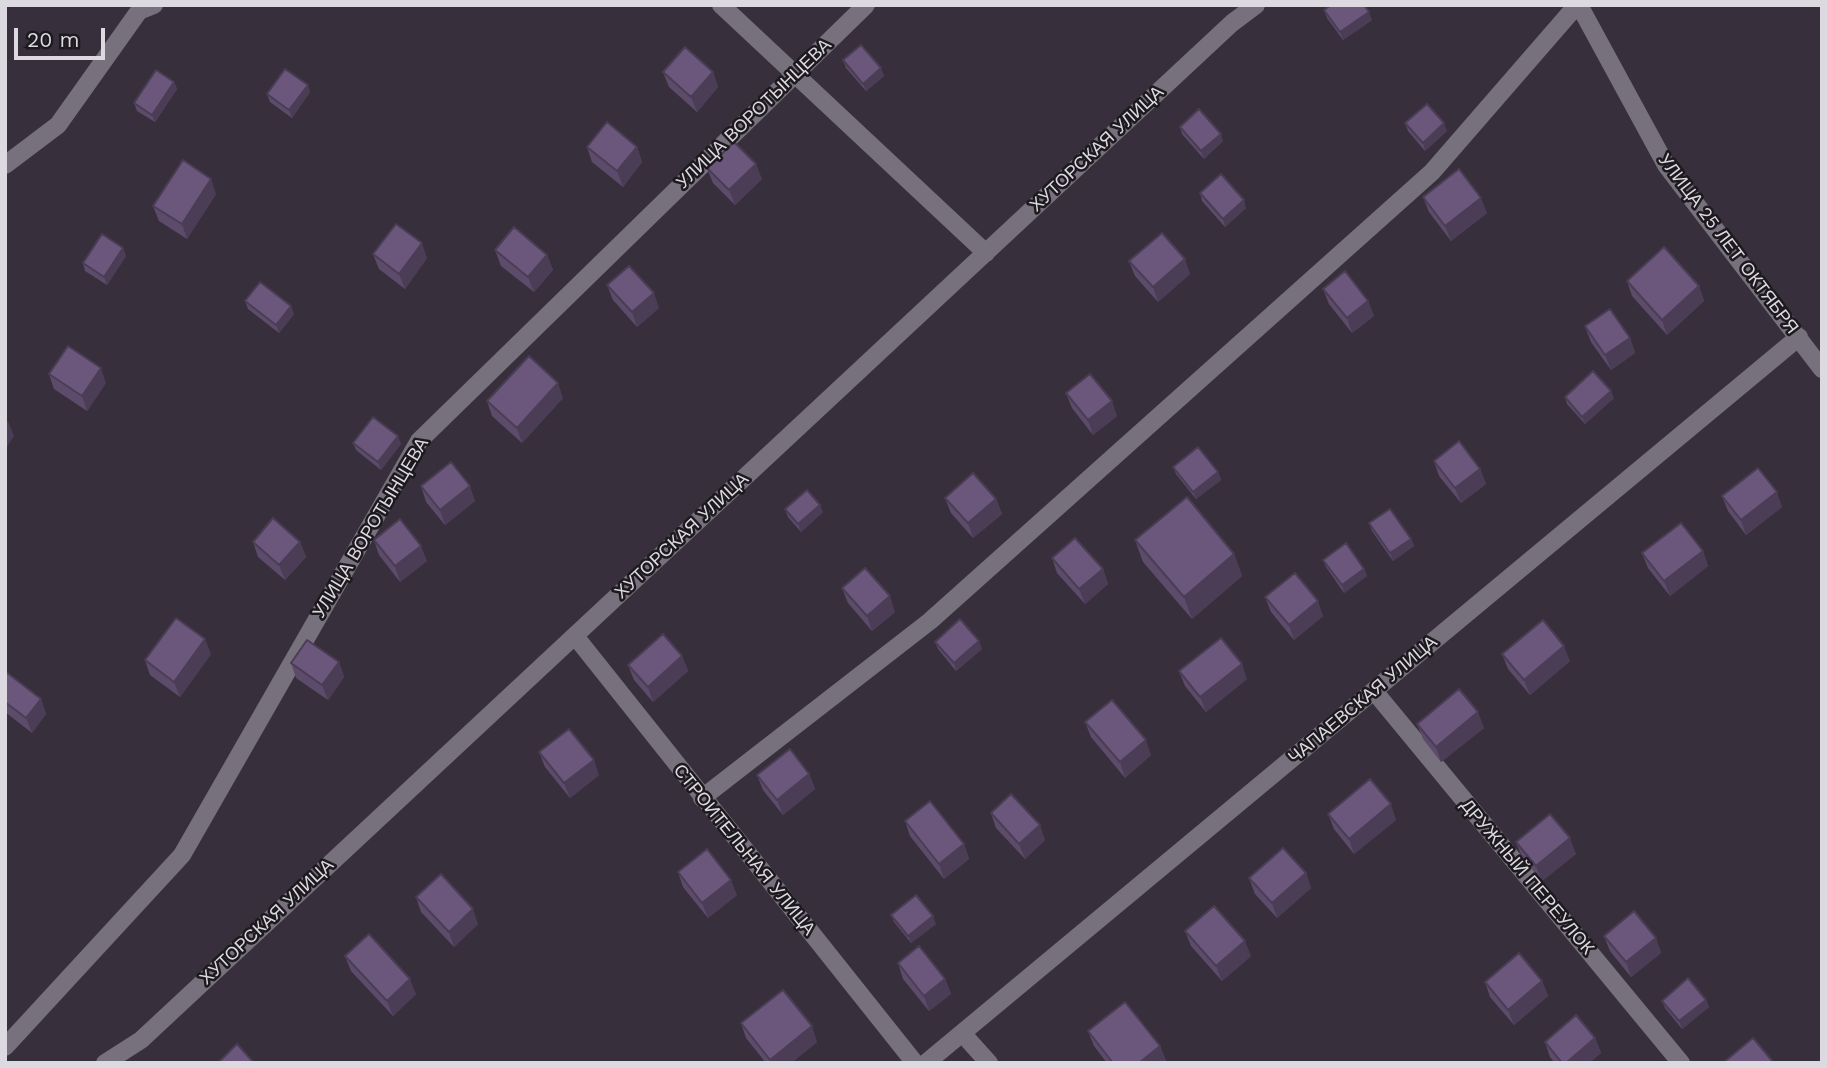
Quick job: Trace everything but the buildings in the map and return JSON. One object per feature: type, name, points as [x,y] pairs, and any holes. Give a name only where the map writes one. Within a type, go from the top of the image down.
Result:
[{"type":"street","points":[[5,166],[58,125],[139,12],[154,5]]},
{"type":"street","points":[[721,5],[986,253]]},
{"type":"street","name":"УЛИЦА ВОРОТЫНЦЕВА","points":[[5,1047],[182,855],[419,441],[866,5]]},
{"type":"street","name":"ХУТОРСКАЯ УЛИЦА","points":[[105,1063],[141,1040],[1233,23],[1256,5]]},
{"type":"street","points":[[702,797],[930,621],[1432,172],[1578,5]]},
{"type":"street","name":"УЛИЦА 25 ЛЕТ ОКТЯБРЯ","points":[[1578,5],[1666,165],[1822,369]]},
{"type":"street","name":"ЧАПАЕВСКАЯ УЛИЦА","points":[[926,1063],[1799,337]]},
{"type":"street","name":"СТРОИТЕЛЬНАЯ УЛИЦА","points":[[575,636],[915,1063]]},
{"type":"street","name":"ДРУЖНЫЙ ПЕРЕУЛОК","points":[[1374,691],[1681,1063]]},
{"type":"street","points":[[962,1033],[989,1063]]}]
